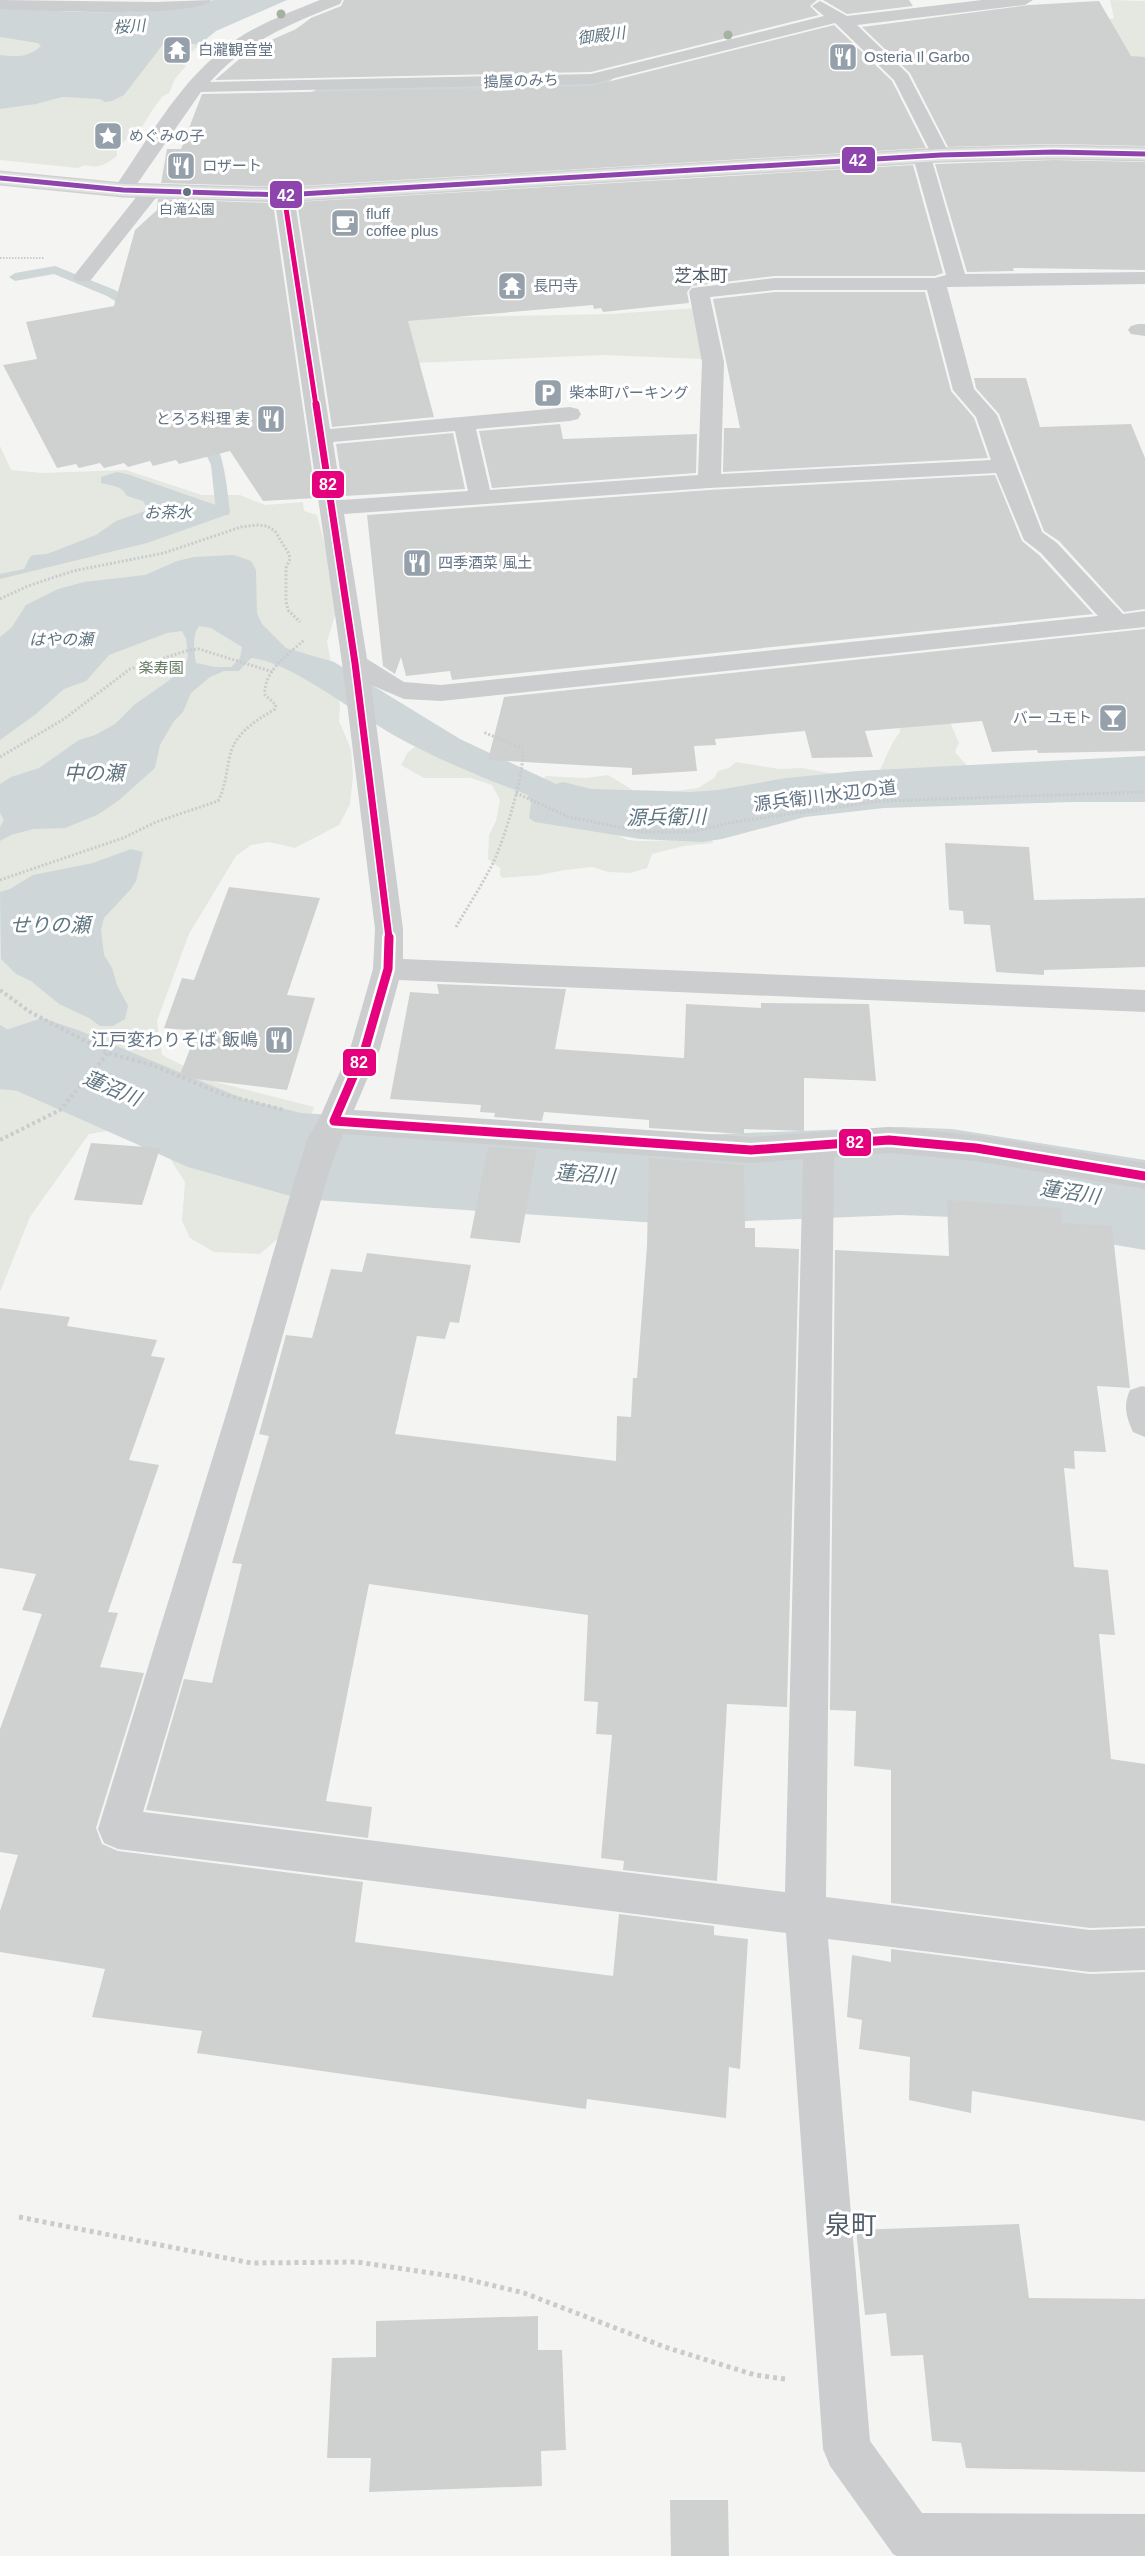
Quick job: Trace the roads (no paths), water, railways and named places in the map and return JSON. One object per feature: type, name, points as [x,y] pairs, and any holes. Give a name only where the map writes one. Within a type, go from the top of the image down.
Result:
[{"type":"main road","points":[[0,178],[123,190],[284,195],[932,156],[1054,152],[1145,154]]},
{"type":"street","points":[[0,4],[155,7],[203,0]]},
{"type":"street","points":[[123,190],[197,87],[226,55],[246,41],[334,0]]},
{"type":"street","points":[[810,0],[841,19],[902,78],[932,156],[957,280]]},
{"type":"street","name":"搗屋のみち","points":[[197,87],[591,79],[841,19],[1024,0]]},
{"type":"street","points":[[82,277],[152,190]]},
{"type":"street","points":[[284,195],[356,667],[389,929],[388,969],[365,1049],[312,1175],[118,1829],[1090,1951],[1145,1949]]},
{"type":"street","points":[[709,481],[713,362],[699,292],[775,284],[936,284],[957,280],[1145,278]]},
{"type":"street","points":[[936,284],[964,390],[986,415],[1032,535],[1049,548],[1116,622]]},
{"type":"street","points":[[321,436],[570,414]]},
{"type":"street","points":[[464,423],[480,496]]},
{"type":"street","points":[[332,508],[709,481],[1005,466]]},
{"type":"street","points":[[356,667],[393,689],[414,694],[441,693],[1145,619]]},
{"type":"street","points":[[388,969],[1145,1001]]},
{"type":"street","points":[[329,1130],[751,1150],[819,1166],[889,1140],[976,1148],[1145,1176]]},
{"type":"street","points":[[819,1166],[805,1914],[847,2449],[910,2536],[1145,2539]]},
{"type":"water","name":"桜川","points":[[214,0],[287,0],[216,31],[199,45],[167,41],[124,95],[112,101],[62,97],[36,104],[0,109],[0,55],[22,56],[41,46],[38,43],[0,37],[0,7],[107,12],[161,9]]},
{"type":"water","name":"お茶水","points":[[117,472],[230,510],[229,514],[147,543],[0,579],[0,574],[24,569],[33,555],[47,554],[96,535],[116,521],[145,511],[146,506],[143,501],[127,496],[119,488],[101,483],[101,477]]},
{"type":"water","points":[[234,555],[251,561],[256,570],[257,613],[262,624],[286,648],[334,662],[460,739],[556,784],[563,782],[591,789],[690,792],[718,790],[786,778],[857,771],[1145,756],[1145,802],[884,808],[805,817],[722,839],[702,842],[640,839],[535,822],[529,818],[531,803],[528,795],[429,753],[381,728],[305,679],[286,669],[251,658],[239,671],[224,671],[210,677],[191,693],[183,712],[174,721],[160,745],[155,768],[118,801],[97,815],[65,828],[33,829],[11,835],[0,841],[0,827],[4,820],[0,813],[0,784],[11,777],[39,768],[79,740],[95,735],[115,724],[134,705],[171,679],[186,663],[188,656],[186,639],[182,631],[167,633],[109,655],[86,681],[64,689],[36,714],[0,740],[0,637],[12,627],[26,605],[58,589],[84,582],[145,575],[177,561],[194,557]],"holes":[[[199,626],[211,628],[242,647],[240,658],[231,667],[215,667],[196,663],[195,634]]]},
{"type":"water","name":"せりの瀬","points":[[131,849],[143,852],[136,881],[104,918],[101,930],[104,955],[128,1006],[125,1019],[113,1026],[100,1026],[89,1018],[59,1004],[31,981],[16,974],[1,959],[0,892],[10,889],[33,875],[93,863]]},
{"type":"water","points":[[0,1025],[42,1050],[81,1066],[82,1069],[66,1087],[48,1099],[30,1092],[0,1089]]},
{"type":"waterway","points":[[306,99],[317,92],[331,91],[575,85],[598,83],[609,78]]},
{"type":"waterway","points":[[15,277],[55,270],[111,293],[137,309]]},
{"type":"waterway","points":[[203,433],[218,465],[223,512]]},
{"type":"waterway","name":"蓮沼川","points":[[42,1058],[226,1137],[301,1156],[672,1180],[900,1171],[952,1173],[1145,1205]]},
{"type":"place","name":"白瀧観音堂","points":[[177,50]]},
{"type":"place","name":"Osteria Il Garbo","points":[[843,57]]},
{"type":"place","name":"めぐみの子","points":[[108,136]]},
{"type":"place","name":"ロザート","points":[[181,166]]},
{"type":"place","name":"白滝公園","points":[[187,192]]},
{"type":"place","name":"fluff coffee plus","points":[[345,223]]},
{"type":"place","name":"長円寺","points":[[512,286]]},
{"type":"place","name":"柴本町パーキング","points":[[548,393]]},
{"type":"place","name":"とろろ料理 麦","points":[[271,419]]},
{"type":"place","name":"四季酒菜 風土","points":[[417,563]]},
{"type":"place","name":"バー ユモト","points":[[1113,718]]},
{"type":"place","name":"江戸変わりそば 飯嶋","points":[[279,1040]]},
{"type":"district","name":"芝本町","points":[[701,276]]},
{"type":"district","name":"泉町","points":[[851,2225]]},
{"type":"water label","name":"御殿川","points":[[601,35]]},
{"type":"water label","name":"はやの瀬","points":[[61,639]]},
{"type":"water label","name":"中の瀬","points":[[94,773]]},
{"type":"water label","name":"源兵衛川","points":[[666,817]]},
{"type":"park label","name":"楽寿園","points":[[161,668]]}]
